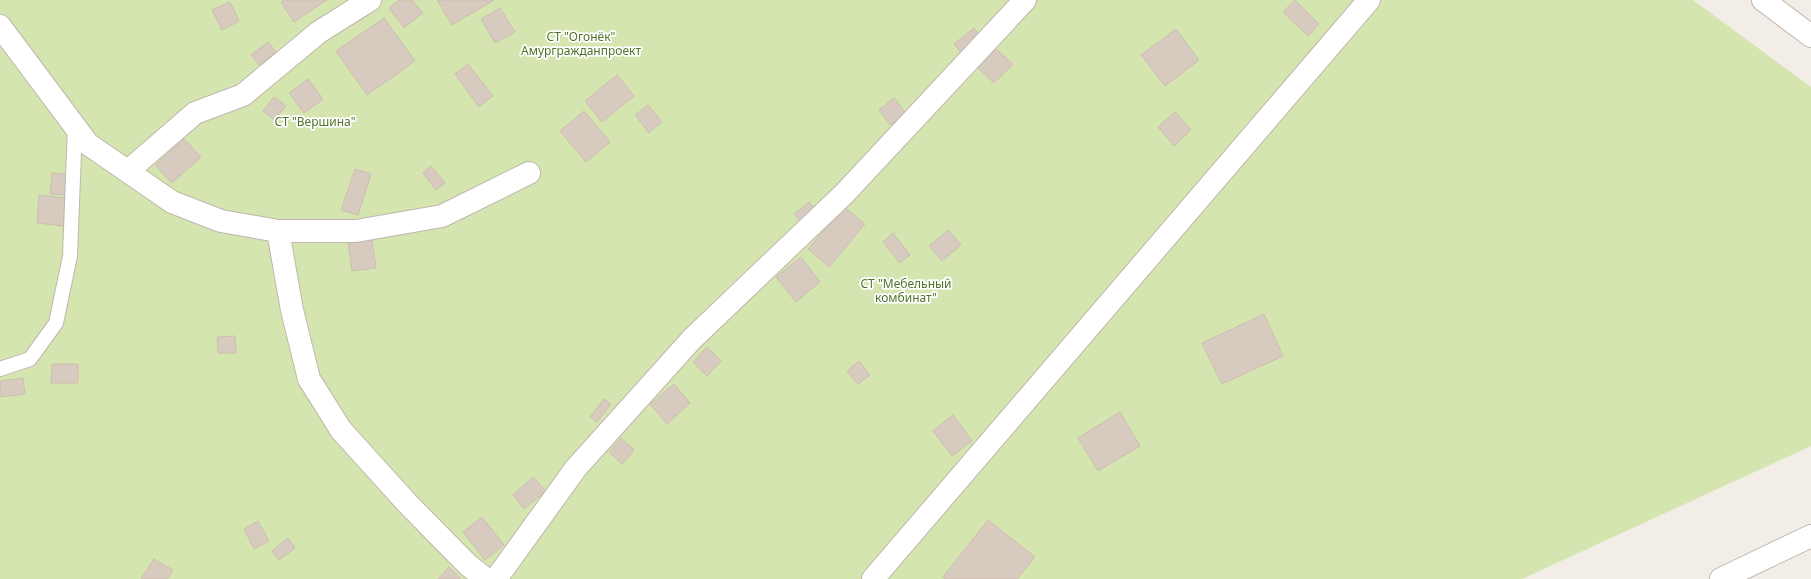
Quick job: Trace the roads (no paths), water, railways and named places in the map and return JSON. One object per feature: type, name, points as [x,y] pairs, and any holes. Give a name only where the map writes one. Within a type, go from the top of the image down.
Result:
[{"type":"street","points":[[128,171],[195,113],[243,95],[319,32],[370,0]]},
{"type":"street","points":[[496,579],[576,468],[692,339],[844,194],[1025,0]]},
{"type":"street","points":[[873,579],[1369,0]]},
{"type":"street","points":[[1763,0],[1811,36]]},
{"type":"street","points":[[0,26],[88,144],[172,202],[221,221],[278,231],[356,231],[442,216],[529,173]]},
{"type":"street","points":[[278,231],[292,310],[309,379],[341,430],[356,447],[406,503],[468,565],[486,579]]},
{"type":"street","points":[[1721,579],[1811,536]]},
{"type":"lane","points":[[0,369],[30,359],[56,323],[70,256],[75,126]]},
{"type":"park label","name":"СТ \"Огонёк\" Амургражданпроект","points":[[581,43]]},
{"type":"park label","name":"СТ \"Вершина\"","points":[[315,121]]},
{"type":"park label","name":"СТ \"Мебельный комбинат\"","points":[[906,290]]}]
